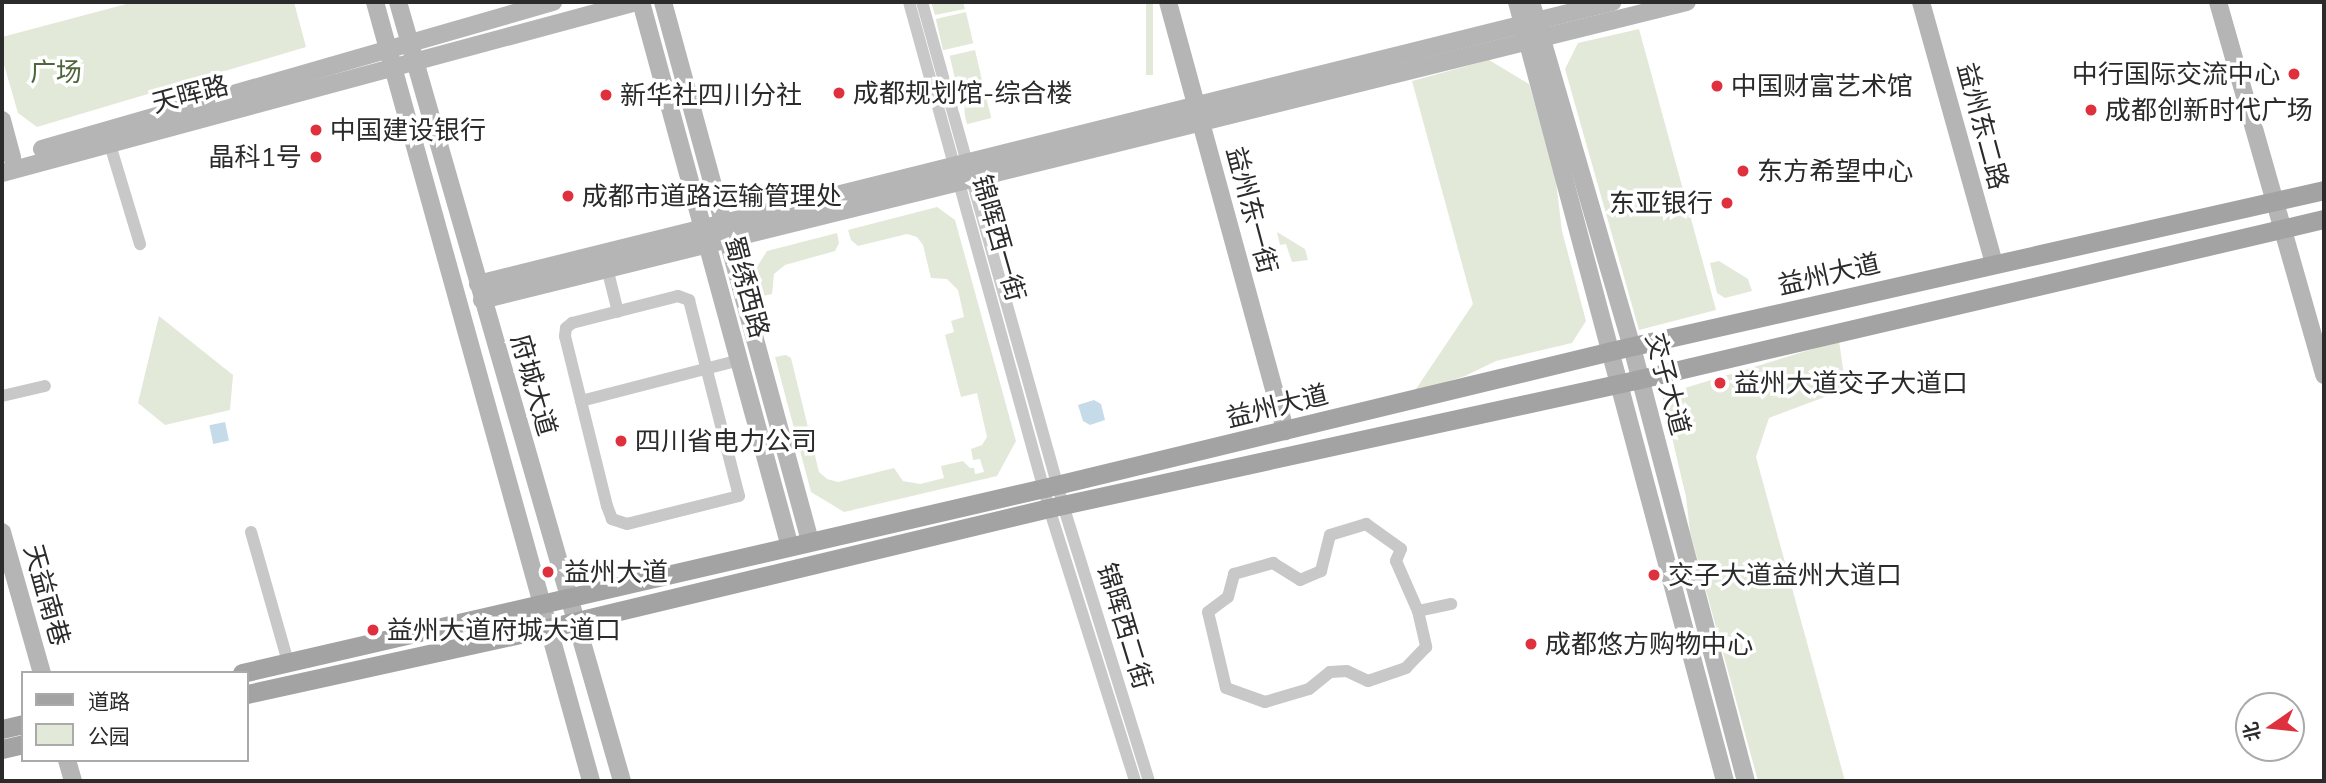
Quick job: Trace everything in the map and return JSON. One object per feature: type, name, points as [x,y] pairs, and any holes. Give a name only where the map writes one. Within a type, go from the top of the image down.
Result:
[{"type":"main road","name":"益州大道","points":[[248,672],[1051,486],[1611,351],[2324,190]]},
{"type":"main road","name":"益州大道","points":[[248,694],[548,628],[1056,506],[1640,379],[2324,219]]},
{"type":"main road","points":[[2,729],[21,724]]},
{"type":"main road","points":[[2,749],[21,744]]},
{"type":"street","name":"府城大道","points":[[375,2],[591,781]]},
{"type":"street","name":"府城大道","points":[[398,2],[622,781]]},
{"type":"street","name":"天晖路","points":[[2,173],[388,49],[553,2]]},
{"type":"street","name":"天晖路","points":[[7,159],[393,68],[639,2]]},
{"type":"street","name":"蜀绣西路","points":[[639,2],[706,235],[790,547]]},
{"type":"street","name":"蜀绣西路","points":[[663,2],[810,541]]},
{"type":"street","name":"锦晖西一街","points":[[909,2],[964,171]]},
{"type":"street","name":"锦晖西一街","points":[[922,2],[964,171],[1051,486]]},
{"type":"street","name":"益州东一街","points":[[1168,2],[1284,431]]},
{"type":"street","name":"交子大道","points":[[1517,2],[1532,31],[1632,347],[1746,781]]},
{"type":"street","name":"交子大道","points":[[1531,2],[1532,31],[1611,351],[1725,781]]},
{"type":"street","points":[[1532,31],[1612,2]]},
{"type":"street","points":[[480,292],[1532,31],[1687,2]]},
{"type":"street","name":"益州东二路","points":[[1921,2],[1994,264]]},
{"type":"street","points":[[2218,2],[2324,376]]},
{"type":"street","points":[[2,120],[7,159]]},
{"type":"street","points":[[108,137],[140,244]]},
{"type":"street","points":[[480,292],[607,268],[706,235]]},
{"type":"street","points":[[607,268],[618,312]]},
{"type":"street","points":[[678,296],[689,300],[739,496],[627,524],[612,519],[565,336],[566,328],[572,323],[618,312],[678,296]]},
{"type":"street","points":[[581,401],[740,360]]},
{"type":"street","points":[[2,396],[45,386]]},
{"type":"street","name":"锦晖西二街","points":[[1051,486],[1135,781]]},
{"type":"street","name":"锦晖西二街","points":[[1056,506],[1149,781]]},
{"type":"street","points":[[1366,524],[1401,549],[1396,561],[1418,611],[1426,646],[1406,668],[1368,681],[1347,671],[1330,672],[1310,689],[1265,702],[1226,688],[1208,612],[1228,597],[1234,574],[1273,563],[1300,580],[1321,571],[1330,535],[1366,524]]},
{"type":"street","name":"天益南巷","points":[[2,531],[41,671]]},
{"type":"street","points":[[251,532],[288,662]]},
{"type":"street","points":[[1418,611],[1451,604]]},
{"type":"street","points":[[68,762],[73,781]]},
{"type":"green space","name":"广场","points":[[134,2],[294,2],[306,47],[37,127],[18,113],[2,58],[2,37]]},
{"type":"green space","points":[[931,2],[963,2],[965,9],[935,15]]},
{"type":"green space","points":[[1146,2],[1153,2],[1153,75],[1146,75]]},
{"type":"green space","points":[[966,12],[973,43],[943,50],[936,19]]},
{"type":"green space","points":[[1639,29],[1716,310],[1639,330],[1565,69],[1578,43]]},
{"type":"green space","points":[[975,50],[983,85],[958,91],[950,56]]},
{"type":"green space","points":[[1489,60],[1529,84],[1555,173],[1562,231],[1586,321],[1572,343],[1496,361],[1465,376],[1414,392],[1473,304],[1412,81]]},
{"type":"green space","points":[[984,89],[991,118],[967,124],[960,95]]},
{"type":"green space","points":[[937,207],[955,220],[1016,441],[997,476],[844,512],[811,492],[775,357],[786,355],[791,358],[819,472],[827,479],[838,482],[894,468],[903,481],[920,484],[944,478],[941,466],[963,461],[970,468],[974,468],[975,474],[984,472],[980,459],[973,460],[971,449],[982,445],[987,437],[977,393],[961,397],[945,335],[954,332],[951,321],[964,317],[958,290],[947,279],[931,278],[923,245],[917,237],[907,234],[858,246],[851,240],[848,230]]},
{"type":"green space","points":[[1277,232],[1305,249],[1308,260],[1292,262],[1286,244],[1280,245]]},
{"type":"green space","points":[[837,233],[839,243],[835,251],[785,265],[774,274],[772,294],[758,297],[752,275],[767,251]]},
{"type":"green space","points":[[1719,261],[1748,279],[1752,291],[1725,298],[1717,293],[1710,263]]},
{"type":"green space","points":[[159,316],[233,375],[230,410],[165,425],[138,403]]},
{"type":"green space","points":[[1839,341],[1846,389],[1769,418],[1756,457],[1845,781],[1758,781],[1690,532],[1686,497],[1662,395]]},
{"type":"water","points":[[1094,400],[1101,404],[1105,420],[1090,425],[1083,421],[1078,405]]},
{"type":"water","points":[[225,422],[229,441],[213,444],[209,425]]},
{"type":"place","name":"中行国际交流中心","points":[[2294,74]]},
{"type":"place","name":"中国财富艺术馆","points":[[1717,86]]},
{"type":"place","name":"成都规划馆-综合楼","points":[[839,93]]},
{"type":"place","name":"新华社四川分社","points":[[606,95]]},
{"type":"place","name":"成都创新时代广场","points":[[2091,110]]},
{"type":"place","name":"中国建设银行","points":[[316,130]]},
{"type":"place","name":"晶科1号","points":[[316,157]]},
{"type":"place","name":"东方希望中心","points":[[1743,171]]},
{"type":"place","name":"成都市道路运输管理处","points":[[568,196]]},
{"type":"place","name":"东亚银行","points":[[1727,203]]},
{"type":"place","name":"益州大道交子大道口","points":[[1720,383]]},
{"type":"place","name":"四川省电力公司","points":[[621,441]]},
{"type":"place","name":"益州大道","points":[[548,572]]},
{"type":"place","name":"交子大道益州大道口","points":[[1654,575]]},
{"type":"place","name":"益州大道府城大道口","points":[[373,630]]},
{"type":"place","name":"成都悠方购物中心","points":[[1531,644]]}]
